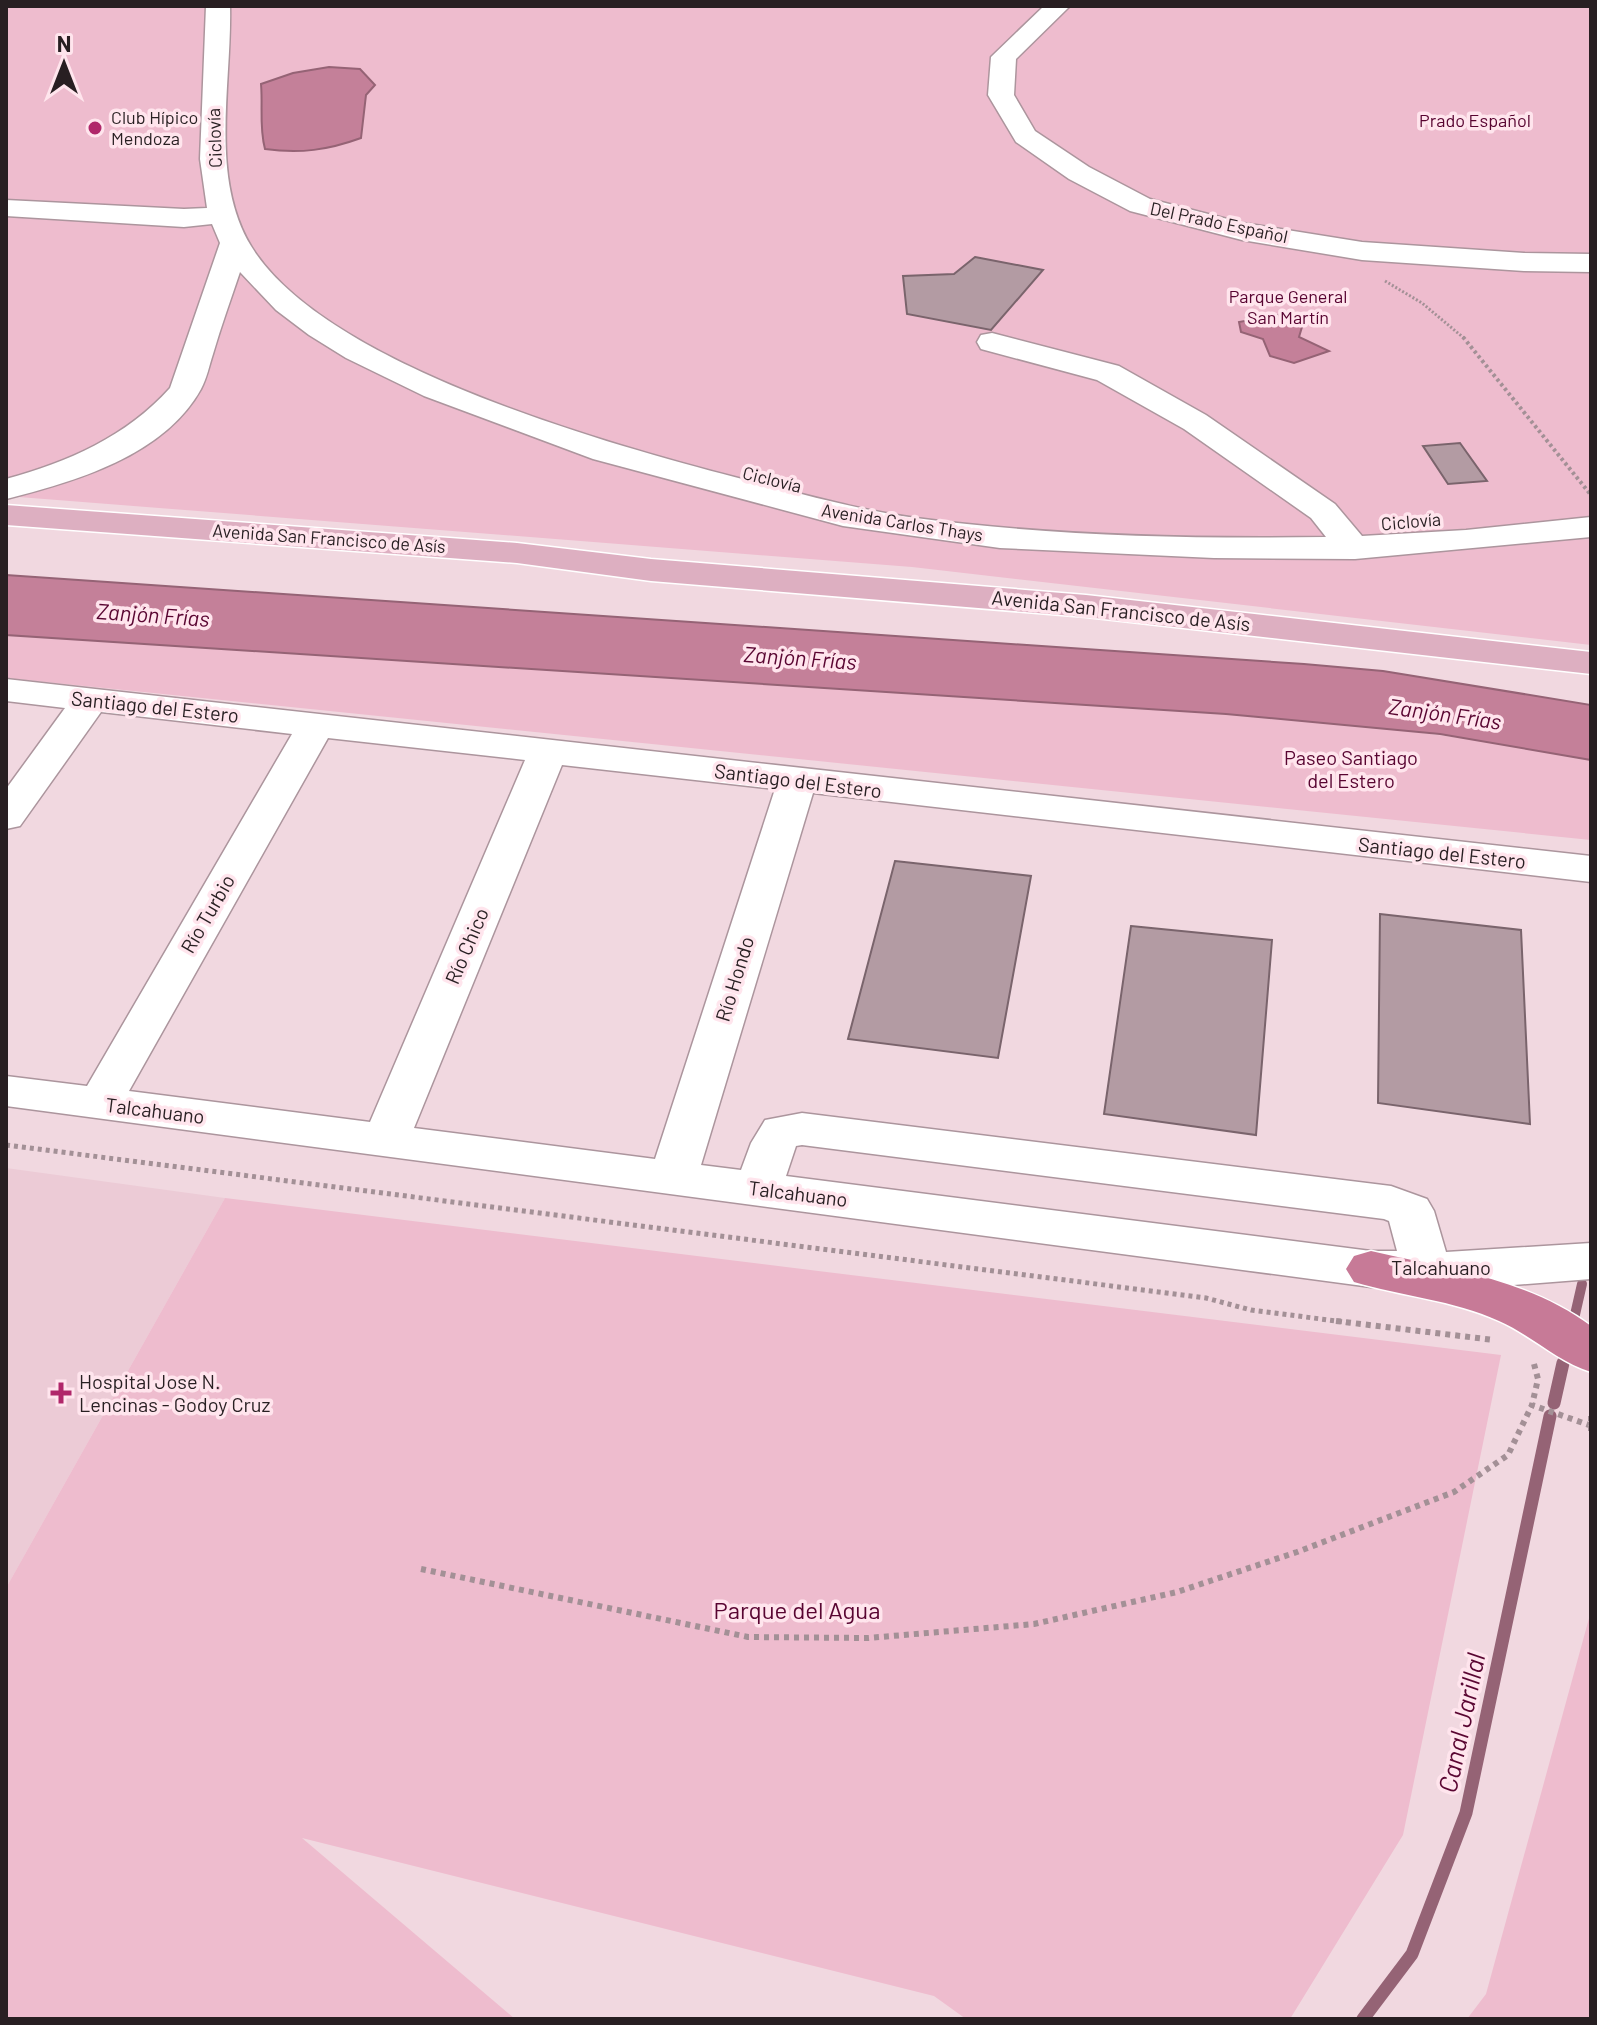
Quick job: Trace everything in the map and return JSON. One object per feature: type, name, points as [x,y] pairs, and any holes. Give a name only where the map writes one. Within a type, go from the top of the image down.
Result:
[{"type":"highway","points":[[1371,1269],[1509,1302],[1547,1321],[1591,1353]]},
{"type":"main road","name":"Avenida San Francisco de Asís","points":[[6,515],[517,553],[651,570],[1086,606],[1591,663]]},
{"type":"main road","name":"Avenida San Francisco de Asís","points":[[6,533],[508,568],[651,570]]},
{"type":"street","name":"Avenida Carlos Thays","points":[[218,6],[217,188],[229,229],[258,279],[292,309],[358,351],[459,400],[616,456],[852,518],[992,538],[1204,550],[1355,549],[1591,527]]},
{"type":"street","name":"Del Prado Español","points":[[1058,6],[1004,57],[1001,95],[1025,136],[1079,173],[1140,205],[1242,231],[1362,251],[1591,263]]},
{"type":"street","points":[[6,208],[184,218],[229,229]]},
{"type":"street","name":"Avenida Carlos Thays","points":[[6,489],[71,467],[135,436],[184,392],[229,229]]},
{"type":"street","points":[[992,342],[1108,373],[1195,422],[1323,511],[1355,549]]},
{"type":"street","name":"Santiago del Estero","points":[[6,690],[1591,869]]},
{"type":"street","points":[[6,817],[90,700]]},
{"type":"street","name":"Río Turbio","points":[[100,1103],[316,725]]},
{"type":"street","name":"Río Chico","points":[[385,1141],[548,751]]},
{"type":"street","name":"Río Hondo","points":[[673,1178],[797,781]]},
{"type":"street","name":"Talcahuano","points":[[6,1091],[1371,1269],[1476,1270],[1591,1261]]},
{"type":"street","points":[[758,1189],[781,1131],[817,1131],[1391,1203],[1410,1211],[1426,1269]]},
{"type":"path","points":[[1384,281],[1422,303],[1466,340],[1591,495]]},
{"type":"path","points":[[6,1145],[1206,1298],[1251,1310],[1508,1342]]},
{"type":"path","points":[[421,1569],[748,1637],[868,1638],[1034,1624],[1177,1592],[1297,1552],[1454,1492],[1508,1455],[1532,1405],[1538,1379],[1531,1358]]},
{"type":"path","points":[[1532,1405],[1590,1428],[1591,1416]]},
{"type":"shaded area","name":"Hospital Jose N. Lencinas - Godoy Cruz","points":[[6,1168],[225,1198],[6,1588]]},
{"type":"green space","name":"Parque General San Martín","points":[[6,6],[1591,6],[1591,645],[912,567],[6,496]]},
{"type":"green space","name":"Paseo Santiago del Estero","points":[[6,635],[1160,708],[1419,732],[1591,760],[1591,840],[6,678]]},
{"type":"green space","name":"Parque del Agua","points":[[225,1198],[1501,1355],[1403,1835],[1290,2019],[966,2019],[934,1996],[302,1838],[515,2019],[6,2019],[6,1588]]},
{"type":"green space","points":[[1591,1611],[1591,2019],[1467,2019],[1486,1994]]},
{"type":"water","points":[[329,67],[360,69],[375,85],[366,95],[361,138],[314,150],[265,149],[261,84],[293,73]]},
{"type":"water","points":[[1283,314],[1305,317],[1299,337],[1329,351],[1294,363],[1270,356],[1263,339],[1241,332],[1239,322]]},
{"type":"water","name":"Zanjón Frías","points":[[6,575],[1383,671],[1591,705],[1591,760],[1440,734],[1226,714],[6,635]]},
{"type":"building","points":[[975,257],[1043,270],[991,330],[907,314],[903,276],[954,274]]},
{"type":"building","points":[[1460,443],[1487,481],[1448,484],[1423,446]]},
{"type":"building","points":[[895,861],[1031,876],[998,1058],[848,1039]]},
{"type":"building","points":[[1380,914],[1521,930],[1530,1124],[1378,1103]]},
{"type":"building","points":[[1131,926],[1272,940],[1256,1135],[1104,1114]]},
{"type":"waterway","name":"Canal Jarillal","points":[[1574,1319],[1582,1284]]},
{"type":"waterway","name":"Canal Jarillal","points":[[1554,1403],[1563,1363]]},
{"type":"waterway","name":"Canal Jarillal","points":[[1363,2019],[1412,1954],[1466,1813],[1550,1416]]},
{"type":"place","name":"Club Hípico Mendoza","points":[[95,128]]},
{"type":"place","name":"Hospital Jose N. Lencinas - Godoy Cruz","points":[[61,1393]]},
{"type":"park label","name":"Prado Español","points":[[1475,121]]}]
